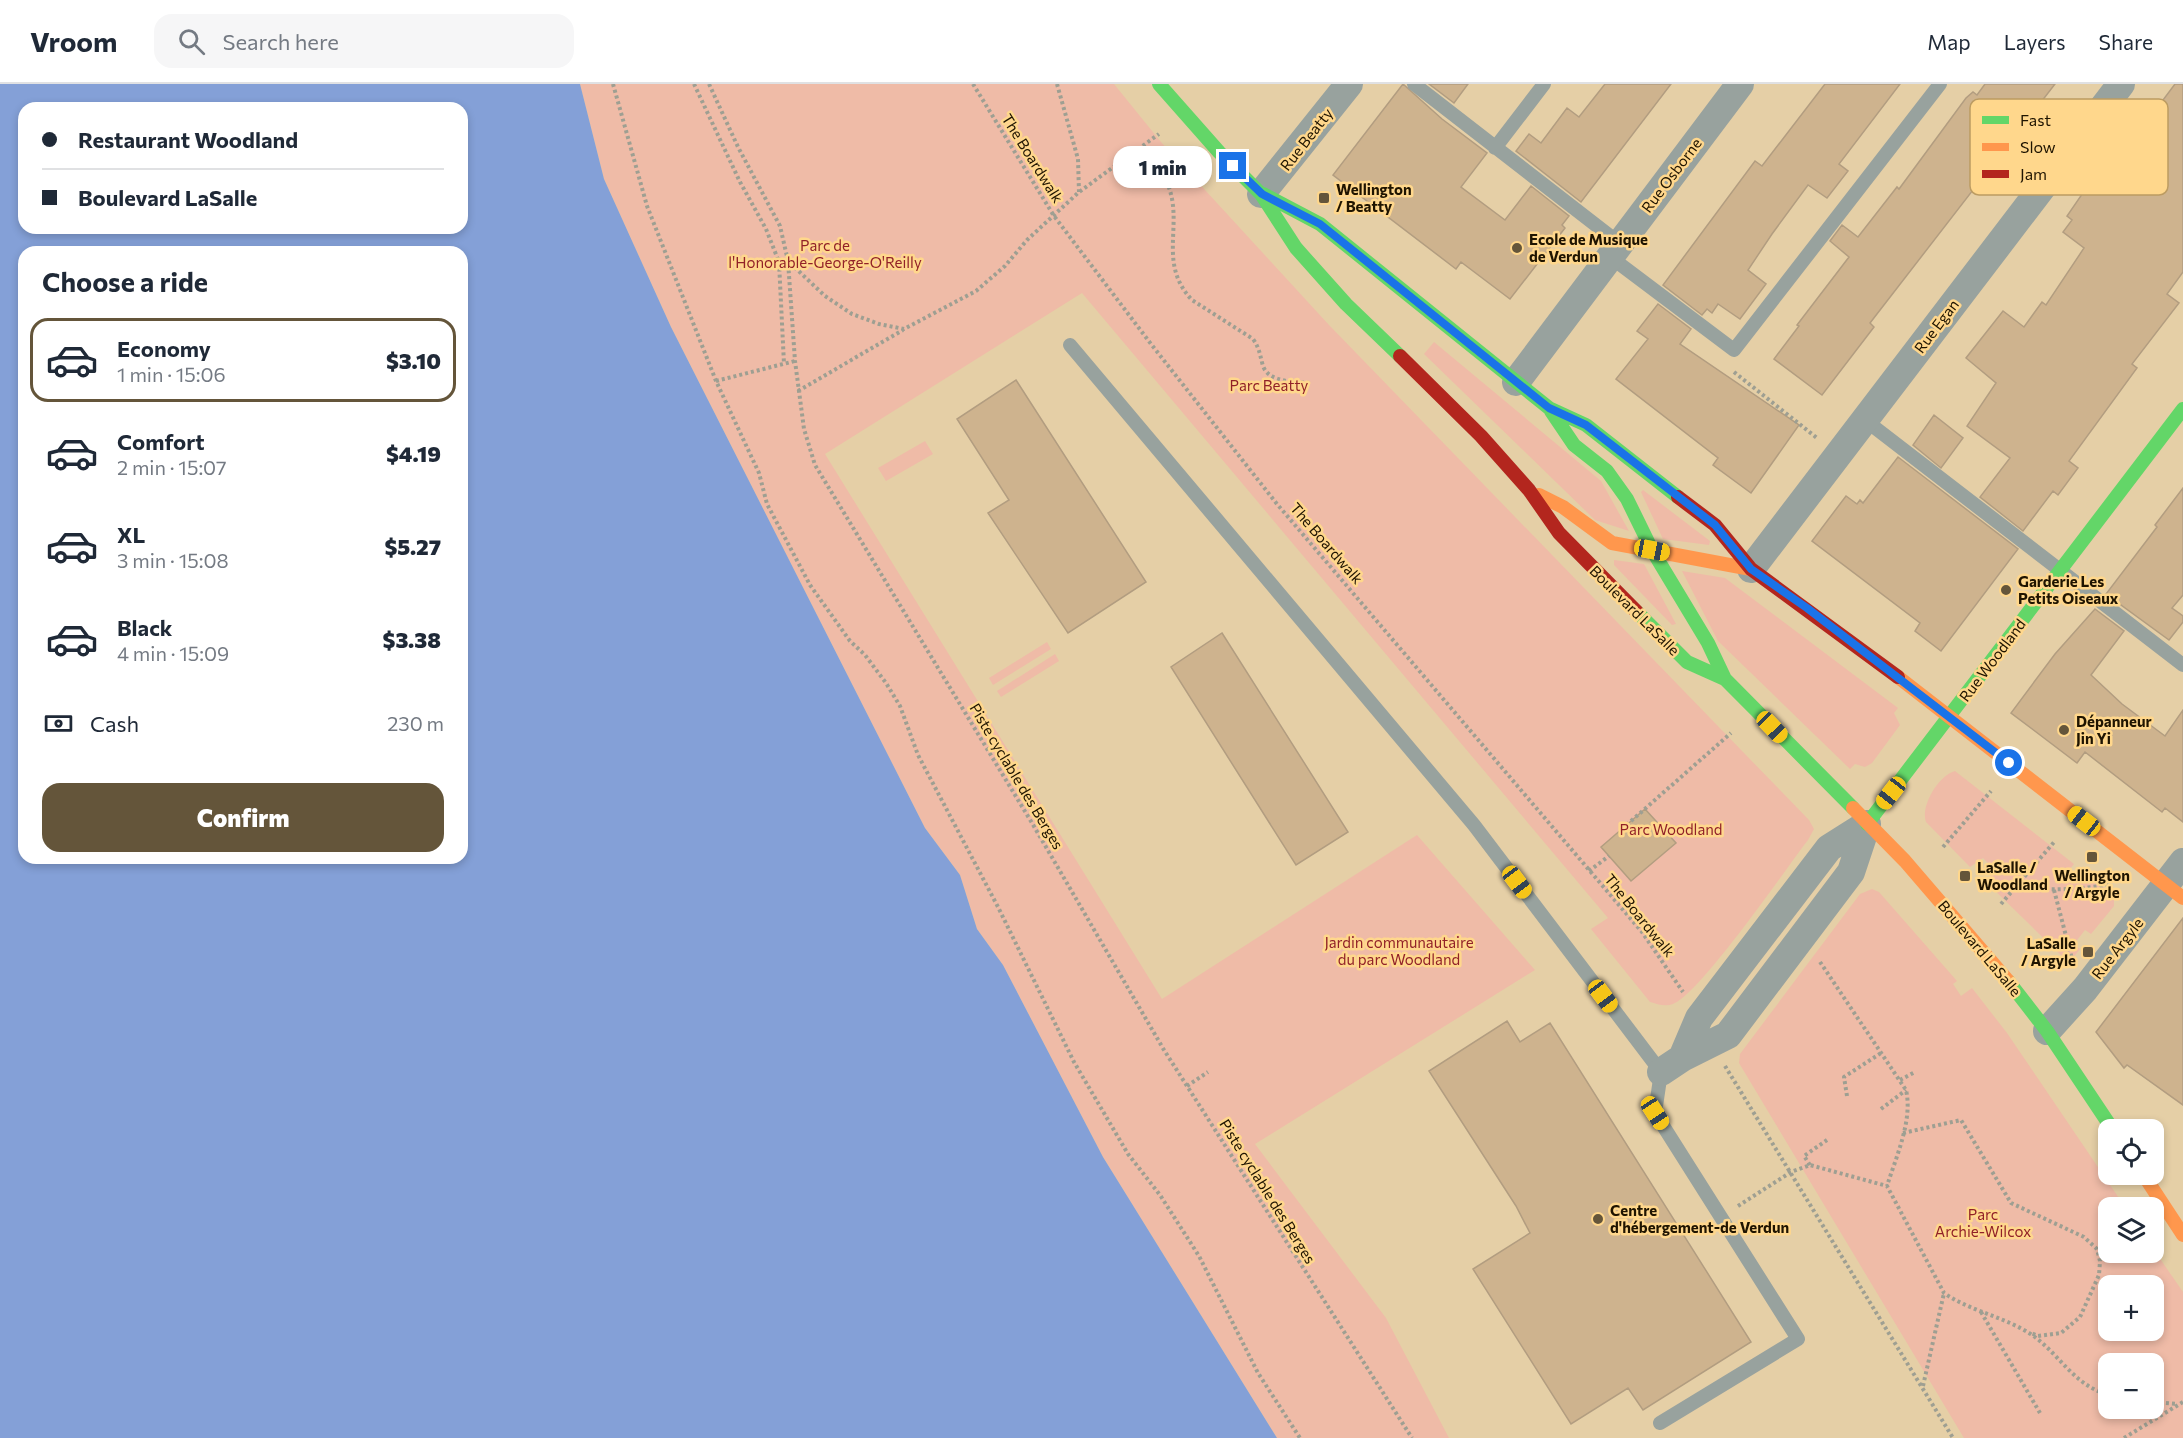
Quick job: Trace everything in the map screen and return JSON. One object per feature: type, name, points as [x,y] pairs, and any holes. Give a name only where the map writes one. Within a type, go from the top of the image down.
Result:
[{"type":"main road","name":"Boulevard LaSalle","points":[[1159,84],[1219,152],[1262,194],[1296,248],[1339,296],[1481,436],[1529,490],[1559,533],[1687,662],[1725,679],[1905,861],[1976,943],[2047,1031],[2106,1119]]},
{"type":"main road","points":[[1262,194],[1320,224],[1549,408],[1586,425],[1715,525],[1751,569],[1949,717],[2174,891]]},
{"type":"main road","points":[[1549,408],[1574,445],[1606,471],[1627,498],[1652,550],[1708,643],[1725,679]]},
{"type":"main road","name":"Rue Woodland","points":[[1867,824],[2183,409]]},
{"type":"main road","points":[[1529,490],[1563,507],[1612,543],[1751,569]]},
{"type":"main road","points":[[2150,1185],[2183,1235]]},
{"type":"street","name":"Rue Beatty","points":[[1262,194],[1349,84]]},
{"type":"street","name":"Rue Osborne","points":[[1516,382],[1740,84]]},
{"type":"street","name":"Rue Egan","points":[[2110,99],[2121,84]]},
{"type":"street","name":"Rue Egan","points":[[1751,569],[2036,195]]},
{"type":"street","name":"Rue Woodland","points":[[1671,1065],[1699,1018],[1829,848],[1867,824]]},
{"type":"street","name":"Rue Argyle","points":[[2047,1031],[2174,891],[2183,862]]},
{"type":"lane","points":[[1414,84],[1495,148],[1734,350],[1940,84]]},
{"type":"lane","points":[[1495,148],[1544,84]]},
{"type":"lane","points":[[1070,345],[1474,825],[1671,1065],[1655,1113],[1798,1339],[1660,1423]]},
{"type":"lane","points":[[1865,420],[2183,665]]},
{"type":"path","points":[[613,84],[647,206],[716,381],[756,464],[767,504],[810,585],[850,641],[865,655],[886,683],[900,706],[918,755],[998,907],[1074,1062],[1128,1154],[1160,1195],[1198,1256],[1258,1373],[1300,1438]]},
{"type":"path","points":[[694,84],[740,182],[766,229],[779,262],[784,364]]},
{"type":"path","name":"Piste cyclable des Berges","points":[[709,84],[738,147],[780,226],[788,261],[798,391],[804,429],[815,465],[833,499],[1038,832],[1187,1086],[1412,1438]]},
{"type":"path","name":"The Boardwalk","points":[[973,84],[1054,216],[1277,504],[1642,932],[1687,998]]},
{"type":"path","points":[[1057,84],[1078,159],[1080,192]]},
{"type":"path","points":[[798,391],[904,329],[976,291],[1080,192],[1159,134]]},
{"type":"path","points":[[1139,149],[1168,184],[1172,203],[1173,268],[1179,285],[1192,300],[1253,339],[1259,347],[1266,372],[1271,376],[1283,381],[1311,383]]},
{"type":"path","points":[[779,262],[788,261],[825,296],[852,314],[879,324],[904,329]]},
{"type":"path","points":[[1734,350],[1724,364],[1820,440]]},
{"type":"path","points":[[716,381],[795,361]]},
{"type":"path","points":[[1622,829],[1731,734]]},
{"type":"path","points":[[1943,847],[1991,792]]},
{"type":"path","points":[[2001,904],[2055,841]]},
{"type":"path","points":[[1589,871],[1608,856]]},
{"type":"path","points":[[1980,883],[2054,890],[2110,884]]},
{"type":"path","points":[[2054,890],[2073,963]]},
{"type":"path","points":[[1819,961],[1906,1090],[1908,1099],[1903,1133],[1887,1186],[1944,1293],[1981,1312],[2038,1336],[2061,1333],[2080,1317],[2099,1275],[2100,1261],[2097,1249],[2084,1237],[2012,1203],[1961,1120],[1903,1133]]},
{"type":"path","points":[[1847,1096],[1844,1077],[1881,1053]]},
{"type":"path","points":[[1724,1064],[1953,1438]]},
{"type":"path","points":[[1187,1086],[1208,1072]]},
{"type":"path","points":[[1899,1080],[1915,1072]]},
{"type":"path","points":[[1881,1109],[1906,1090]]},
{"type":"path","points":[[1810,1166],[1804,1156],[1827,1140]]},
{"type":"path","points":[[1722,1216],[1791,1172],[1810,1166],[1887,1186]]},
{"type":"path","points":[[1923,1386],[1944,1293]]},
{"type":"path","points":[[1981,1312],[2040,1413]]},
{"type":"path","points":[[2029,1333],[2074,1377],[2098,1392]]},
{"type":"path","points":[[2164,1402],[2181,1403]]},
{"type":"path","points":[[2124,1438],[2181,1403]]},
{"type":"green space","points":[[580,84],[1114,84],[1161,142],[1329,325],[1809,820],[1814,829],[1808,840],[1722,956],[1686,995],[1673,1004],[1650,1002],[1591,929],[1608,918],[1082,293],[825,454],[1162,999],[1417,835],[1535,970],[1255,1144],[1386,1318],[1449,1438],[1277,1438],[1103,1157],[1003,965],[977,929],[960,875],[925,828],[671,327],[604,179]]},
{"type":"green space","points":[[1434,342],[1601,481],[1629,531],[1595,520],[1424,354]]},
{"type":"green space","points":[[925,441],[933,454],[886,481],[878,468]]},
{"type":"green space","points":[[1643,490],[1710,541],[1709,545],[1663,539],[1641,492]]},
{"type":"green space","points":[[1614,560],[1644,564],[1676,624],[1672,625],[1614,565]]},
{"type":"green space","points":[[1682,571],[1725,578],[1898,708],[1894,713],[1900,725],[1872,763],[1865,767],[1855,764],[1850,769],[1718,641]]},
{"type":"green space","points":[[1047,642],[1051,649],[993,685],[989,678]]},
{"type":"green space","points":[[1055,654],[1059,661],[1001,697],[997,691]]},
{"type":"green space","points":[[1955,771],[2074,864],[2069,870],[2081,879],[2086,873],[2114,895],[2114,906],[2091,934],[2085,930],[2074,944],[2080,949],[2069,963],[1987,883],[1992,878],[1988,873],[1993,868],[1983,858],[1970,867],[1926,822],[1926,808],[1932,792],[1943,778]]},
{"type":"green space","name":"Parc Archie-Wilcox","points":[[1872,889],[1879,892],[1957,981],[1953,984],[1961,996],[1972,988],[2007,1033],[2098,1167],[2098,1185],[2110,1185],[2118,1197],[2098,1197],[2098,1263],[2163,1263],[2183,1292],[2183,1438],[1964,1438],[1739,1063],[1740,1054],[1860,894]]},
{"type":"water","points":[[0,84],[580,84],[604,179],[671,327],[925,828],[960,875],[977,929],[1003,965],[1103,1157],[1277,1438],[0,1438]]},
{"type":"building","points":[[1403,84],[1442,119],[1487,153],[1461,187],[1505,220],[1531,186],[1569,216],[1562,225],[1565,228],[1510,299],[1461,262],[1456,269],[1333,175]]},
{"type":"building","points":[[1429,84],[1468,84],[1454,103]]},
{"type":"building","points":[[1605,84],[1671,84],[1581,202],[1516,151],[1529,134],[1541,143],[1567,108],[1579,117]]},
{"type":"building","points":[[1825,84],[1900,84],[1839,164],[1848,171],[1827,198],[1808,185],[1772,234],[1748,270],[1766,284],[1740,319],[1718,304],[1712,313],[1707,309],[1702,315],[1663,285],[1755,161],[1762,166]]},
{"type":"building","points":[[1985,84],[2055,84],[2043,99],[1970,99],[1970,194],[1870,323],[1874,327],[1822,395],[1774,359],[1849,257],[1830,241],[1842,225],[1858,237],[1897,187],[1899,189],[1966,98],[1973,92],[1977,95]]},
{"type":"building","points":[[2175,84],[2183,84],[2183,272],[2167,294],[2179,303],[2132,364],[2137,368],[2069,461],[2078,468],[2058,495],[2053,491],[2023,531],[1980,497],[2010,458],[1967,426],[1996,383],[1966,358],[2003,311],[2024,327],[2042,302],[2046,305],[2084,248],[2063,232],[2072,220],[2067,216],[2081,195],[2168,195],[2168,99],[2164,99]]},
{"type":"building","points":[[1658,304],[1691,329],[1680,344],[1799,425],[1751,493],[1713,465],[1718,458],[1616,379],[1648,339],[1637,331]]},
{"type":"building","points":[[1016,380],[1146,582],[1068,633],[988,513],[1009,500],[957,419]]},
{"type":"building","points":[[1934,415],[1963,438],[1941,468],[1913,445]]},
{"type":"building","points":[[1898,457],[2018,549],[1941,651],[1915,631],[1920,623],[1812,541],[1846,496],[1857,504],[1860,500],[1863,503]]},
{"type":"building","points":[[2183,488],[2183,595],[2172,608],[2183,616],[2183,622],[2169,640],[2106,594],[2157,527],[2155,525]]},
{"type":"building","points":[[2095,609],[2124,631],[2091,675],[2122,704],[2165,736],[2183,710],[2183,822],[2165,808],[2162,812],[2085,752],[2077,763],[2011,713],[2055,654]]},
{"type":"building","points":[[1222,633],[1348,832],[1296,865],[1171,667]]},
{"type":"building","points":[[1645,809],[1676,843],[1631,881],[1601,847]]},
{"type":"building","points":[[2183,918],[2183,1105],[2127,1065],[2124,1068],[2096,1032]]},
{"type":"building","name":"Centre d'hébergement-de Verdun","points":[[1507,1021],[1520,1042],[1550,1023],[1751,1342],[1643,1410],[1628,1388],[1571,1424],[1473,1269],[1530,1233],[1516,1206],[1429,1071]]},
{"type":"traffic: fast","points":[[1159,84],[1219,152],[1261,194],[1296,248],[1346,304],[1400,356]]},
{"type":"traffic: fast","points":[[1263,194],[1320,224],[1549,408],[1586,425],[1678,497]]},
{"type":"traffic: fast","points":[[1867,824],[2183,409]]},
{"type":"traffic: fast","points":[[1551,411],[1574,445],[1607,471],[1627,499],[1652,550],[1708,643],[1725,679]]},
{"type":"traffic: fast","points":[[1637,612],[1687,662],[1725,679],[1853,808]]},
{"type":"traffic: fast","points":[[2009,982],[2047,1031],[2106,1119]]},
{"type":"traffic: slow","points":[[1539,495],[1563,507],[1612,543],[1751,569]]},
{"type":"traffic: slow","points":[[1898,677],[2183,898]]},
{"type":"traffic: slow","points":[[1853,808],[1905,861],[2009,982]]},
{"type":"traffic: slow","points":[[2150,1185],[2183,1235]]},
{"type":"traffic: jam","points":[[1400,356],[1481,436],[1529,490],[1559,533],[1637,612]]},
{"type":"traffic: jam","points":[[1678,497],[1715,525],[1751,569],[1898,677]]},
{"type":"place","name":"Wellington / Beatty","points":[[1324,198]]},
{"type":"place","name":"Ecole de Musique de Verdun","points":[[1517,248]]},
{"type":"place","name":"Garderie Les Petits Oiseaux","points":[[2006,590]]},
{"type":"place","name":"Dépanneur Jin Yi","points":[[2064,730]]},
{"type":"place","name":"Wellington / Argyle","points":[[2092,857]]},
{"type":"place","name":"LaSalle / Woodland","points":[[1965,876]]},
{"type":"place","name":"LaSalle / Argyle","points":[[2088,952]]},
{"type":"place","name":"Centre d'hébergement-de Verdun","points":[[1598,1219]]},
{"type":"route","points":[[1233,166],[1262,194],[1320,224],[1549,408],[1586,425],[1715,525],[1751,569],[1807,608],[2009,763]]},
{"type":"park label","name":"Parc de l'Honorable-George-O'Reilly","points":[[825,254]]},
{"type":"park label","name":"Parc Beatty","points":[[1269,385]]},
{"type":"park label","name":"Parc Woodland","points":[[1671,829]]},
{"type":"park label","name":"Jardin communautaire du parc Woodland","points":[[1399,950]]}]
